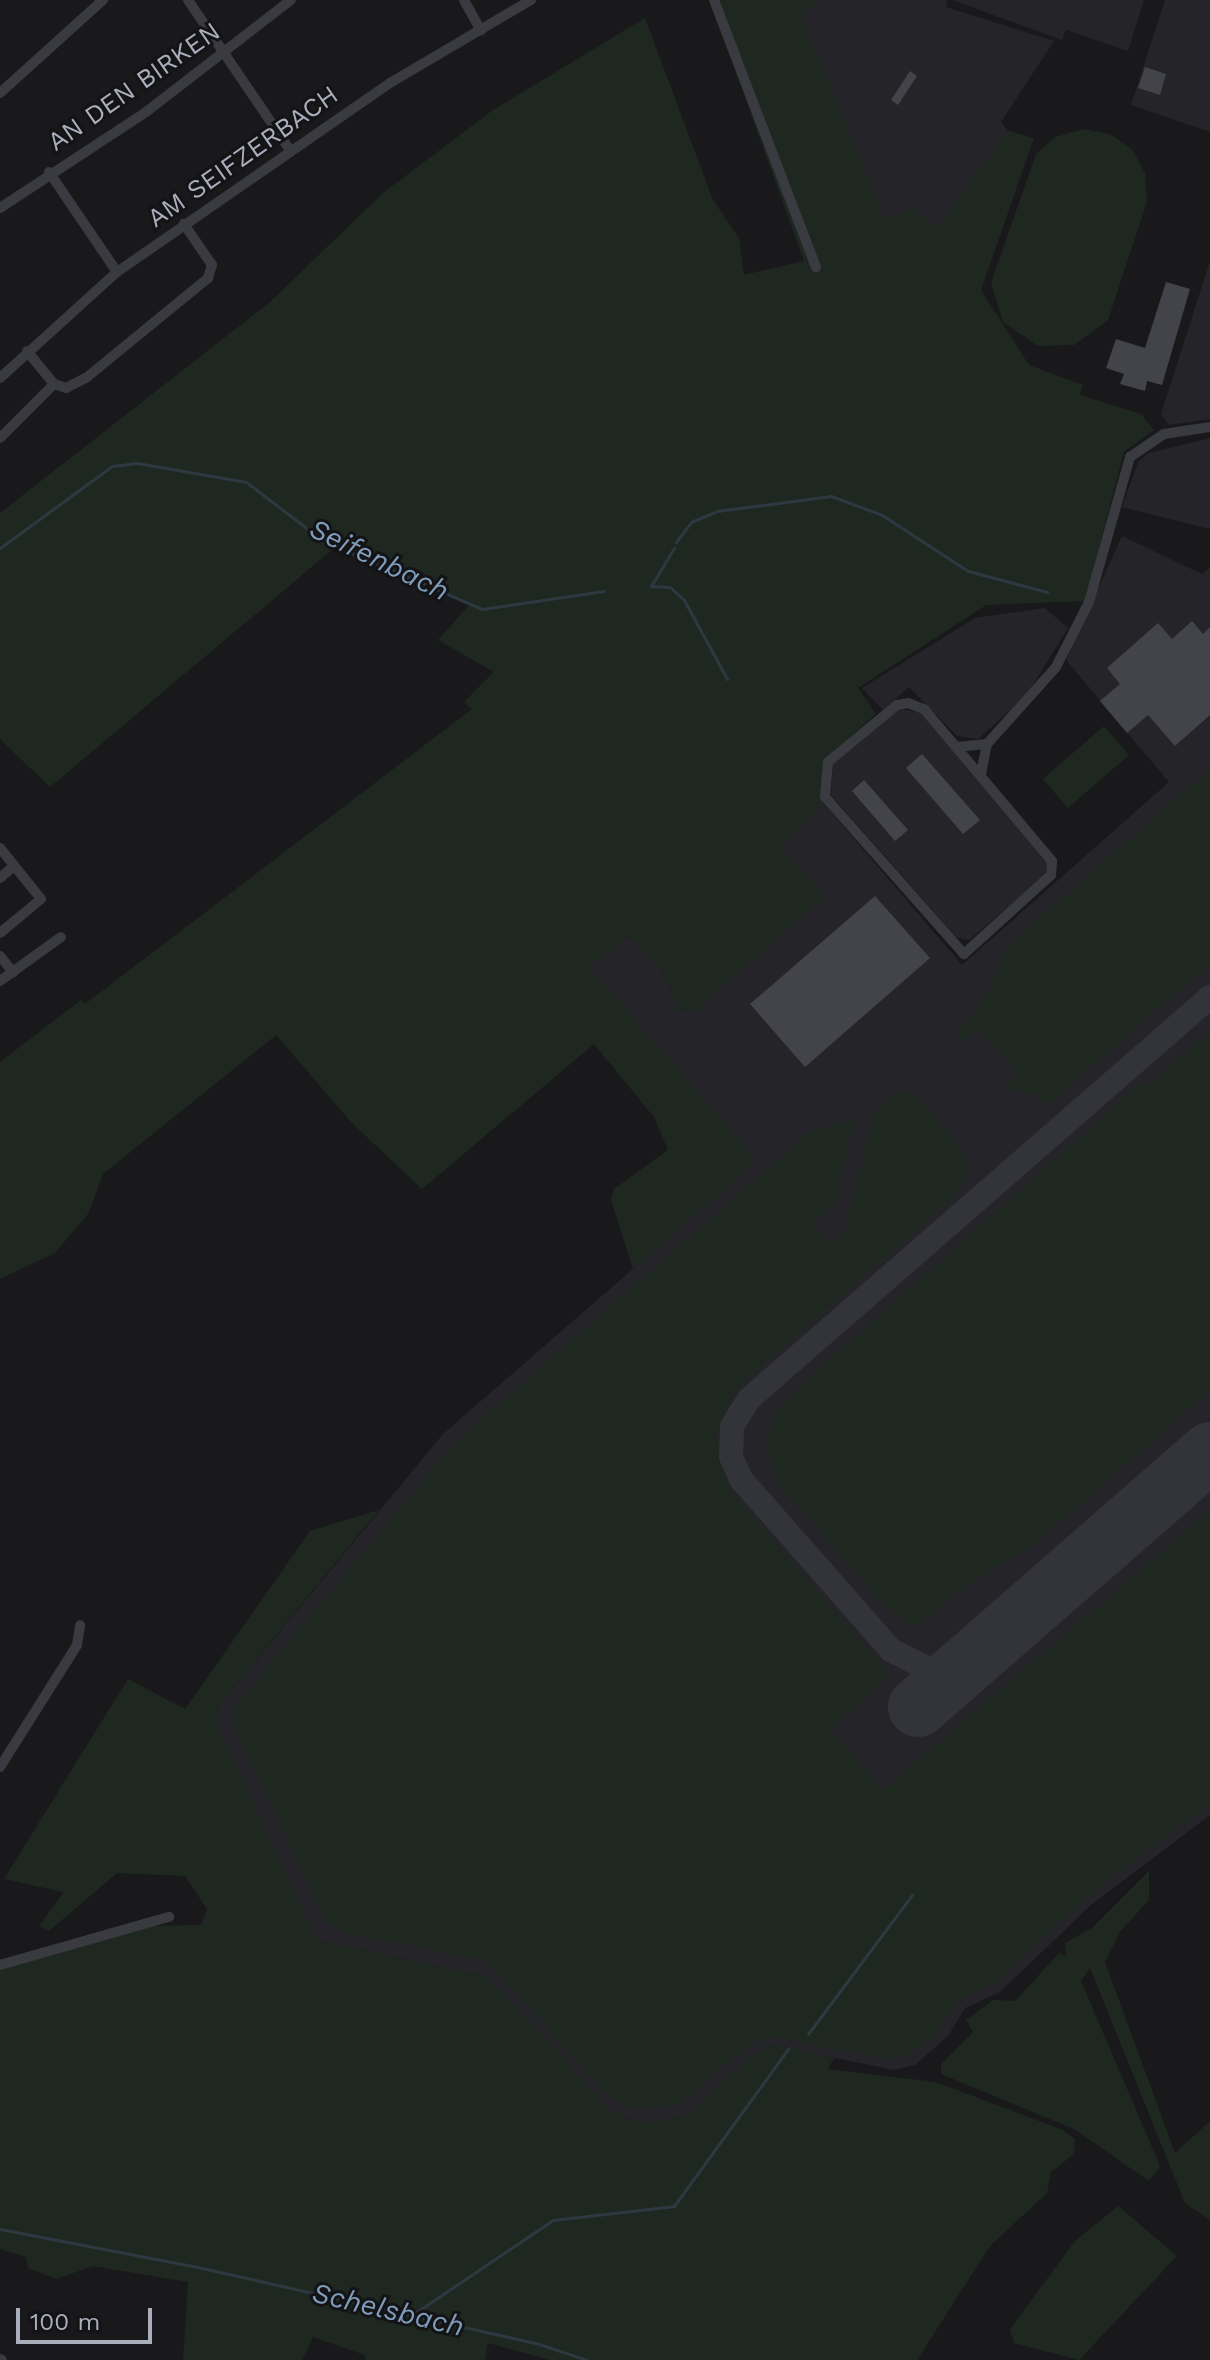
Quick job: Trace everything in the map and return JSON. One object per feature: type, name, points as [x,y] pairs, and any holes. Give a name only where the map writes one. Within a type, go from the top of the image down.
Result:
[{"type":"street","points":[[0,93],[103,0]]},
{"type":"street","points":[[188,0],[290,150]]},
{"type":"street","name":"AN DEN BIRKEN","points":[[0,208],[49,172],[146,112],[291,0]]},
{"type":"street","points":[[464,0],[481,31]]},
{"type":"street","name":"AM SEIFZERBACH","points":[[0,378],[117,272],[184,224],[290,150],[531,0]]},
{"type":"street","points":[[714,0],[816,267]]},
{"type":"street","points":[[49,172],[117,272]]},
{"type":"street","points":[[27,351],[54,384],[66,388],[86,378],[208,278],[212,265],[184,224]]},
{"type":"street","points":[[0,438],[54,384]]},
{"type":"street","points":[[981,774],[987,744],[1042,687],[1076,632],[1130,457],[1164,434],[1210,427]]},
{"type":"street","points":[[897,705],[924,709],[981,774],[1043,846],[1051,875],[964,954],[825,797],[823,778],[828,762],[897,705]]},
{"type":"street","points":[[957,747],[987,744]]},
{"type":"street","points":[[0,848],[41,899],[0,933]]},
{"type":"street","points":[[0,878],[14,866]]},
{"type":"street","points":[[0,981],[61,937]]},
{"type":"street","points":[[0,956],[13,972]]},
{"type":"street","points":[[0,1767],[77,1645],[80,1625]]},
{"type":"street","points":[[0,1965],[169,1917]]},
{"type":"shaded area","points":[[710,0],[819,0],[800,14],[885,219],[911,209],[939,227],[1007,130],[1034,138],[981,290],[1029,365],[1083,385],[1080,395],[1141,414],[1154,430],[1124,452],[1085,601],[986,605],[858,688],[876,714],[825,759],[819,807],[780,845],[824,897],[694,1011],[680,1012],[661,970],[629,936],[589,967],[757,1161],[633,1269],[611,1200],[614,1189],[668,1150],[654,1117],[594,1044],[422,1189],[353,1124],[276,1035],[103,1174],[88,1214],[55,1253],[0,1279],[0,1062],[81,1000],[85,1004],[472,709],[464,702],[494,672],[438,640],[471,603],[333,549],[50,787],[0,739],[0,513],[270,302],[383,193],[493,110],[645,18],[713,200],[739,238],[744,275],[804,261]]},
{"type":"shaded area","points":[[818,0],[947,0],[946,7],[1054,41],[1001,122],[1007,130],[939,228],[885,220],[799,14]]},
{"type":"shaded area","points":[[952,0],[1144,0],[1128,51],[1066,30],[1062,40]]},
{"type":"shaded area","points":[[1165,0],[1210,0],[1210,132],[1131,105]]},
{"type":"shaded area","points":[[1084,129],[1110,134],[1132,149],[1145,173],[1147,202],[1108,320],[1074,345],[1038,346],[1003,322],[991,283],[1036,154],[1055,137]]},
{"type":"shaded area","points":[[1210,261],[1210,419],[1169,425],[1161,414]]},
{"type":"shaded area","points":[[1210,438],[1210,529],[1122,507],[1138,462],[1149,453]]},
{"type":"shaded area","points":[[1122,536],[1202,574],[1210,568],[1210,1815],[1091,1905],[1000,1992],[965,2008],[948,2036],[915,2065],[894,2070],[773,2045],[757,2052],[688,2114],[657,2123],[635,2121],[612,2112],[488,1977],[316,1940],[216,1724],[219,1705],[443,1434],[757,1161],[588,967],[629,936],[661,970],[680,1012],[694,1011],[780,845],[820,799],[962,965],[1169,782],[1066,660]]},
{"type":"shaded area","points":[[1045,608],[1068,628],[1026,696],[978,739],[957,736],[909,687],[883,710],[862,688],[975,618]]},
{"type":"shaded area","points":[[899,709],[923,713],[1048,860],[1044,877],[969,940],[956,937],[831,795],[833,763]]},
{"type":"shaded area","points":[[1104,726],[1129,755],[1068,808],[1043,779]]},
{"type":"shaded area","points":[[1210,769],[1210,963],[1046,1106],[1037,1095],[1007,1088],[1018,1074],[980,1029],[964,1042],[957,1033],[987,995],[1007,946]]},
{"type":"shaded area","points":[[1210,1032],[1210,1391],[1036,1543],[953,1594],[913,1629],[881,1602],[778,1483],[767,1447],[774,1417],[800,1386],[1142,1082],[1148,1087]]},
{"type":"shaded area","points":[[900,1091],[913,1093],[960,1147],[967,1170],[960,1191],[735,1389],[716,1435],[730,1491],[890,1675],[830,1729],[883,1790],[1210,1511],[1210,1803],[1097,1888],[999,1979],[956,2003],[936,2033],[910,2055],[892,2059],[769,2037],[745,2048],[679,2104],[633,2109],[606,2094],[487,1961],[346,1933],[326,1921],[236,1731],[236,1705],[455,1443],[809,1133],[854,1118],[835,1205],[811,1225],[829,1245],[853,1224],[848,1217],[874,1115]]},
{"type":"shaded area","points":[[379,1510],[219,1705],[217,1724],[316,1940],[488,1977],[612,2112],[635,2121],[657,2123],[688,2114],[757,2052],[773,2045],[835,2057],[827,2069],[936,2082],[1063,2130],[1075,2139],[1074,2154],[1051,2172],[1047,2193],[990,2246],[917,2360],[551,2360],[488,2343],[485,2360],[365,2360],[365,2355],[313,2337],[302,2360],[183,2360],[188,2282],[93,2266],[56,2279],[28,2268],[26,2257],[0,2249],[0,1968],[149,1926],[201,1925],[207,1909],[185,1876],[117,1873],[49,1931],[39,1926],[64,1892],[4,1879],[128,1679],[185,1709],[310,1531]]},
{"type":"shaded area","points":[[1149,1871],[1149,1900],[1120,1932],[1105,1962],[1175,2153],[1210,2121],[1210,2220],[1185,2203],[1090,1968],[1081,1981],[1160,2166],[1149,2181],[1074,2129],[941,2074],[941,2064],[973,2032],[966,2020],[993,2000],[1015,2001],[1059,1953],[1066,1957],[1065,1943],[1092,1928]]},
{"type":"shaded area","points":[[1118,2206],[1177,2256],[1079,2360],[1014,2343],[1010,2329],[1075,2241]]},
{"type":"building","points":[[1145,67],[1166,74],[1160,95],[1138,88]]},
{"type":"building","points":[[910,71],[917,76],[898,105],[891,100]]},
{"type":"building","points":[[1166,282],[1190,289],[1162,385],[1147,381],[1145,391],[1120,384],[1124,374],[1106,368],[1116,339],[1145,348]]},
{"type":"building","points":[[1192,621],[1203,634],[1210,627],[1210,715],[1175,746],[1148,715],[1127,733],[1100,701],[1120,684],[1107,668],[1158,623],[1172,639]]},
{"type":"building","points":[[922,754],[980,820],[963,834],[906,768]]},
{"type":"building","points":[[864,780],[908,830],[895,841],[852,791]]},
{"type":"building","points":[[875,896],[930,958],[805,1067],[750,1004]]},
{"type":"waterway","name":"Seifenbach","points":[[0,548],[112,466],[137,463],[246,482],[322,540],[482,609],[604,591]]},
{"type":"waterway","name":"Seifenbach","points":[[676,542],[691,522],[717,511],[831,496],[882,515],[968,571],[1047,592]]},
{"type":"waterway","points":[[674,548],[651,586],[670,587],[684,600],[727,679]]},
{"type":"waterway","points":[[808,2034],[912,1895]]},
{"type":"waterway","points":[[412,2315],[553,2220],[674,2206],[789,2048]]},
{"type":"waterway","name":"Schelsbach","points":[[0,2229],[193,2266],[539,2344],[587,2360]]},
{"type":"taxiway","points":[[975,1657],[930,1670],[891,1650],[741,1479],[731,1457],[732,1426],[749,1399],[1210,997]]},
{"type":"runway","points":[[918,1707],[1210,1452]]}]
